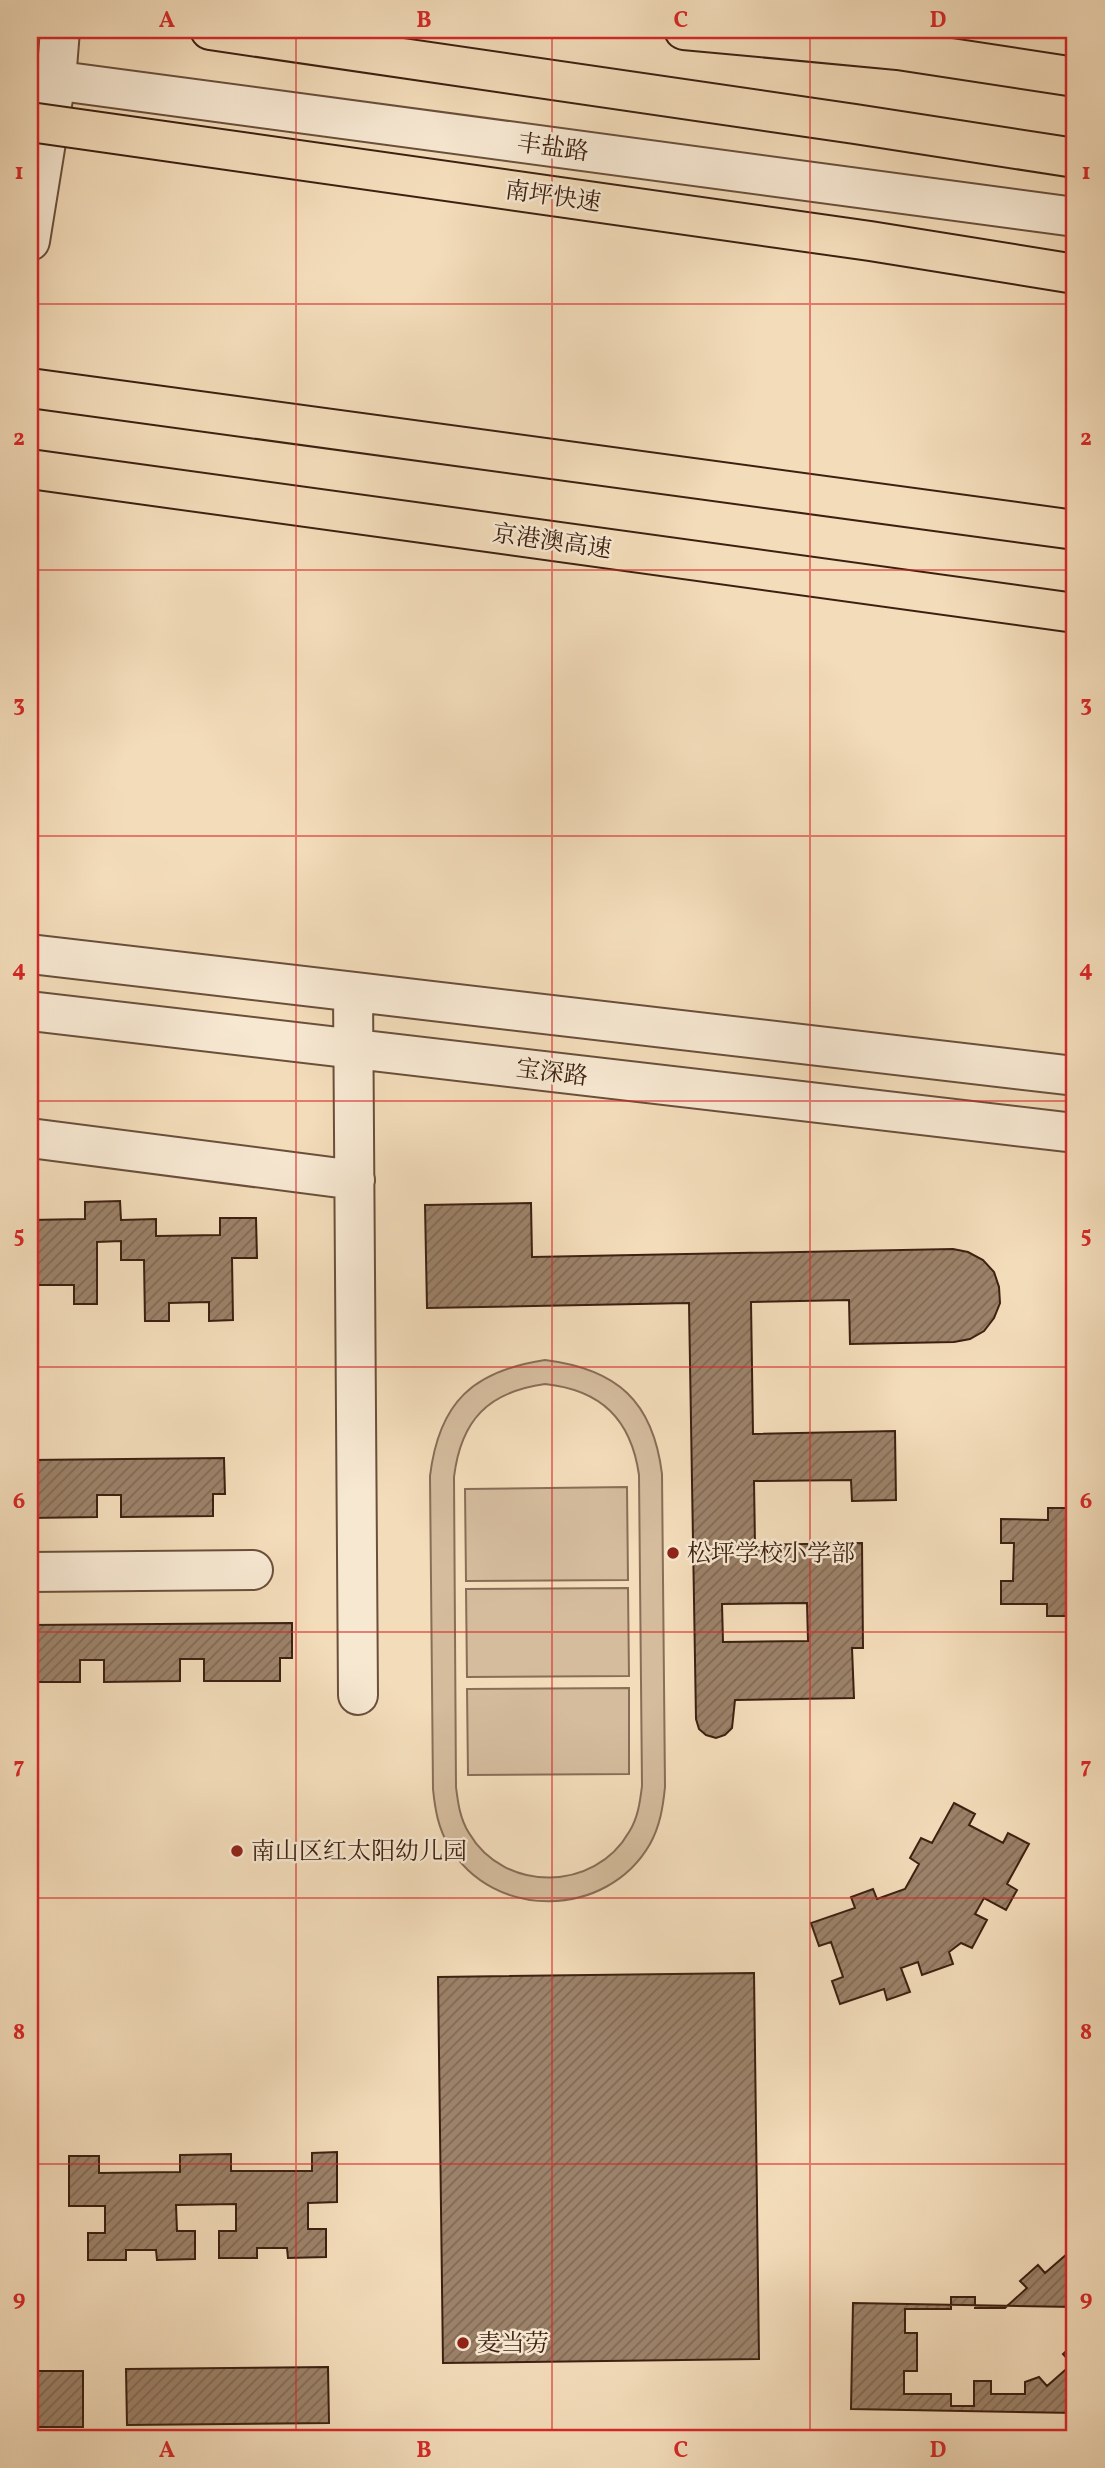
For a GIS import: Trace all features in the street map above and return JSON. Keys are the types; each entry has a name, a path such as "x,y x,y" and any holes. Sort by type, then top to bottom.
{"highway":[{"path":"210,30 842,122 1075,159"},
{"path":"684,30 898,50 1075,77"},
{"name":"南坪快速","path":"30,122 870,241 1075,274"},
{"path":"30,388 1075,530"},
{"name":"京港澳高速","path":"30,469 1075,613"}],"street":[{"path":"30,241 43,78 60,30"},
{"name":"丰盐路","path":"43,78 1075,217"},
{"path":"30,954 1075,1076"},
{"path":"353,992 358,1695"},
{"name":"宝深路","path":"30,1010 1075,1133"},
{"path":"30,1138 355,1180"},
{"path":"30,1572 253,1570"}],"shaded area":[{"path":"545,1360 570,1364 592,1371 627,1393 640,1408 650,1427 662,1474 665,1787 660,1816 650,1844 631,1869 607,1887 579,1897 550,1901 521,1898 493,1888 469,1871 449,1846 442,1832 433,1789 430,1476 435,1450 451,1410 464,1394 498,1372","holes":["545,1384 565,1387 597,1401 621,1423 635,1455 639,1475 642,1786 635,1821 614,1852 595,1866 573,1875 549,1878 526,1875 504,1867 485,1853 469,1833 460,1811 456,1787 454,1477 463,1440 481,1412 493,1402 525,1388"]},
{"path":"627,1487 628,1580 466,1581 465,1489"},
{"path":"628,1588 629,1676 467,1677 466,1589"},
{"path":"629,1688 629,1774 468,1775 467,1689"}],"building":[{"path":"120,1201 121,1220 156,1219 156,1236 220,1235 220,1218 256,1218 257,1258 232,1258 233,1320 209,1321 209,1302 169,1303 169,1321 145,1321 144,1260 121,1260 121,1241 97,1242 97,1304 74,1304 74,1285 33,1285 33,1305 30,1305 30,1220 85,1219 85,1202"},
{"path":"531,1203 532,1257 953,1249 968,1252 983,1260 994,1272 1000,1303 994,1318 984,1331 970,1339 954,1342 850,1344 849,1300 751,1302 753,1434 895,1431 896,1500 852,1501 851,1480 754,1481 755,1545 862,1543 863,1648 852,1648 854,1698 735,1700 732,1728 725,1735 716,1738 699,1729 696,1719 689,1303 427,1308 425,1205","holes":["807,1603 808,1641 723,1642 722,1604"]},
{"path":"224,1458 225,1494 213,1494 213,1516 121,1517 121,1495 97,1495 97,1517 30,1518 30,1460"},
{"path":"1048,1508 1072,1508 1071,1518 1075,1518 1075,1591 1071,1591 1071,1616 1047,1616 1047,1604 1001,1604 1001,1581 1013,1581 1014,1543 1001,1543 1001,1519 1048,1520"},
{"path":"292,1623 292,1658 280,1658 280,1681 204,1681 204,1659 180,1659 180,1681 104,1682 104,1660 80,1660 80,1682 30,1682 30,1625"},
{"path":"954,1803 975,1814 969,1825 1003,1843 1008,1833 1029,1844 1007,1884 1017,1890 1006,1910 984,1898 975,1914 987,1920 972,1948 961,1943 949,1952 953,1964 922,1975 918,1962 901,1968 910,1992 887,2000 884,1989 840,2004 832,1981 843,1977 831,1942 819,1946 811,1923 855,1908 851,1897 873,1889 877,1899 905,1889 919,1864 910,1858 921,1838 932,1843"},
{"path":"754,1973 759,2359 443,2363 438,1977"},
{"path":"337,2152 337,2202 308,2203 308,2229 326,2229 326,2257 288,2258 287,2248 257,2248 257,2258 219,2258 219,2231 236,2231 236,2204 176,2205 177,2231 195,2231 195,2259 157,2260 156,2250 126,2250 126,2260 88,2260 88,2233 105,2233 105,2206 69,2206 69,2156 99,2156 99,2173 180,2172 180,2155 231,2154 231,2171 312,2171 312,2153"},
{"path":"1075,2247 1075,2343 1063,2354 1072,2364 1047,2386 1039,2377 1025,2382 1025,2394 991,2394 991,2381 974,2381 974,2406 951,2406 951,2394 904,2394 904,2371 917,2371 917,2333 905,2333 905,2309 951,2309 951,2297 975,2297 975,2308 1005,2308 1027,2288 1020,2281 1038,2265 1045,2273"},
{"path":"853,2303 1075,2307 1075,2413 851,2409"},
{"path":"328,2367 329,2423 127,2425 126,2369"},
{"path":"30,2371 83,2371 83,2427 30,2427"}],"place":[{"name":"松坪学校小学部","path":"673,1553"},
{"name":"南山区红太阳幼儿园","path":"237,1851"},
{"name":"麦当劳","path":"463,2343"}]}
